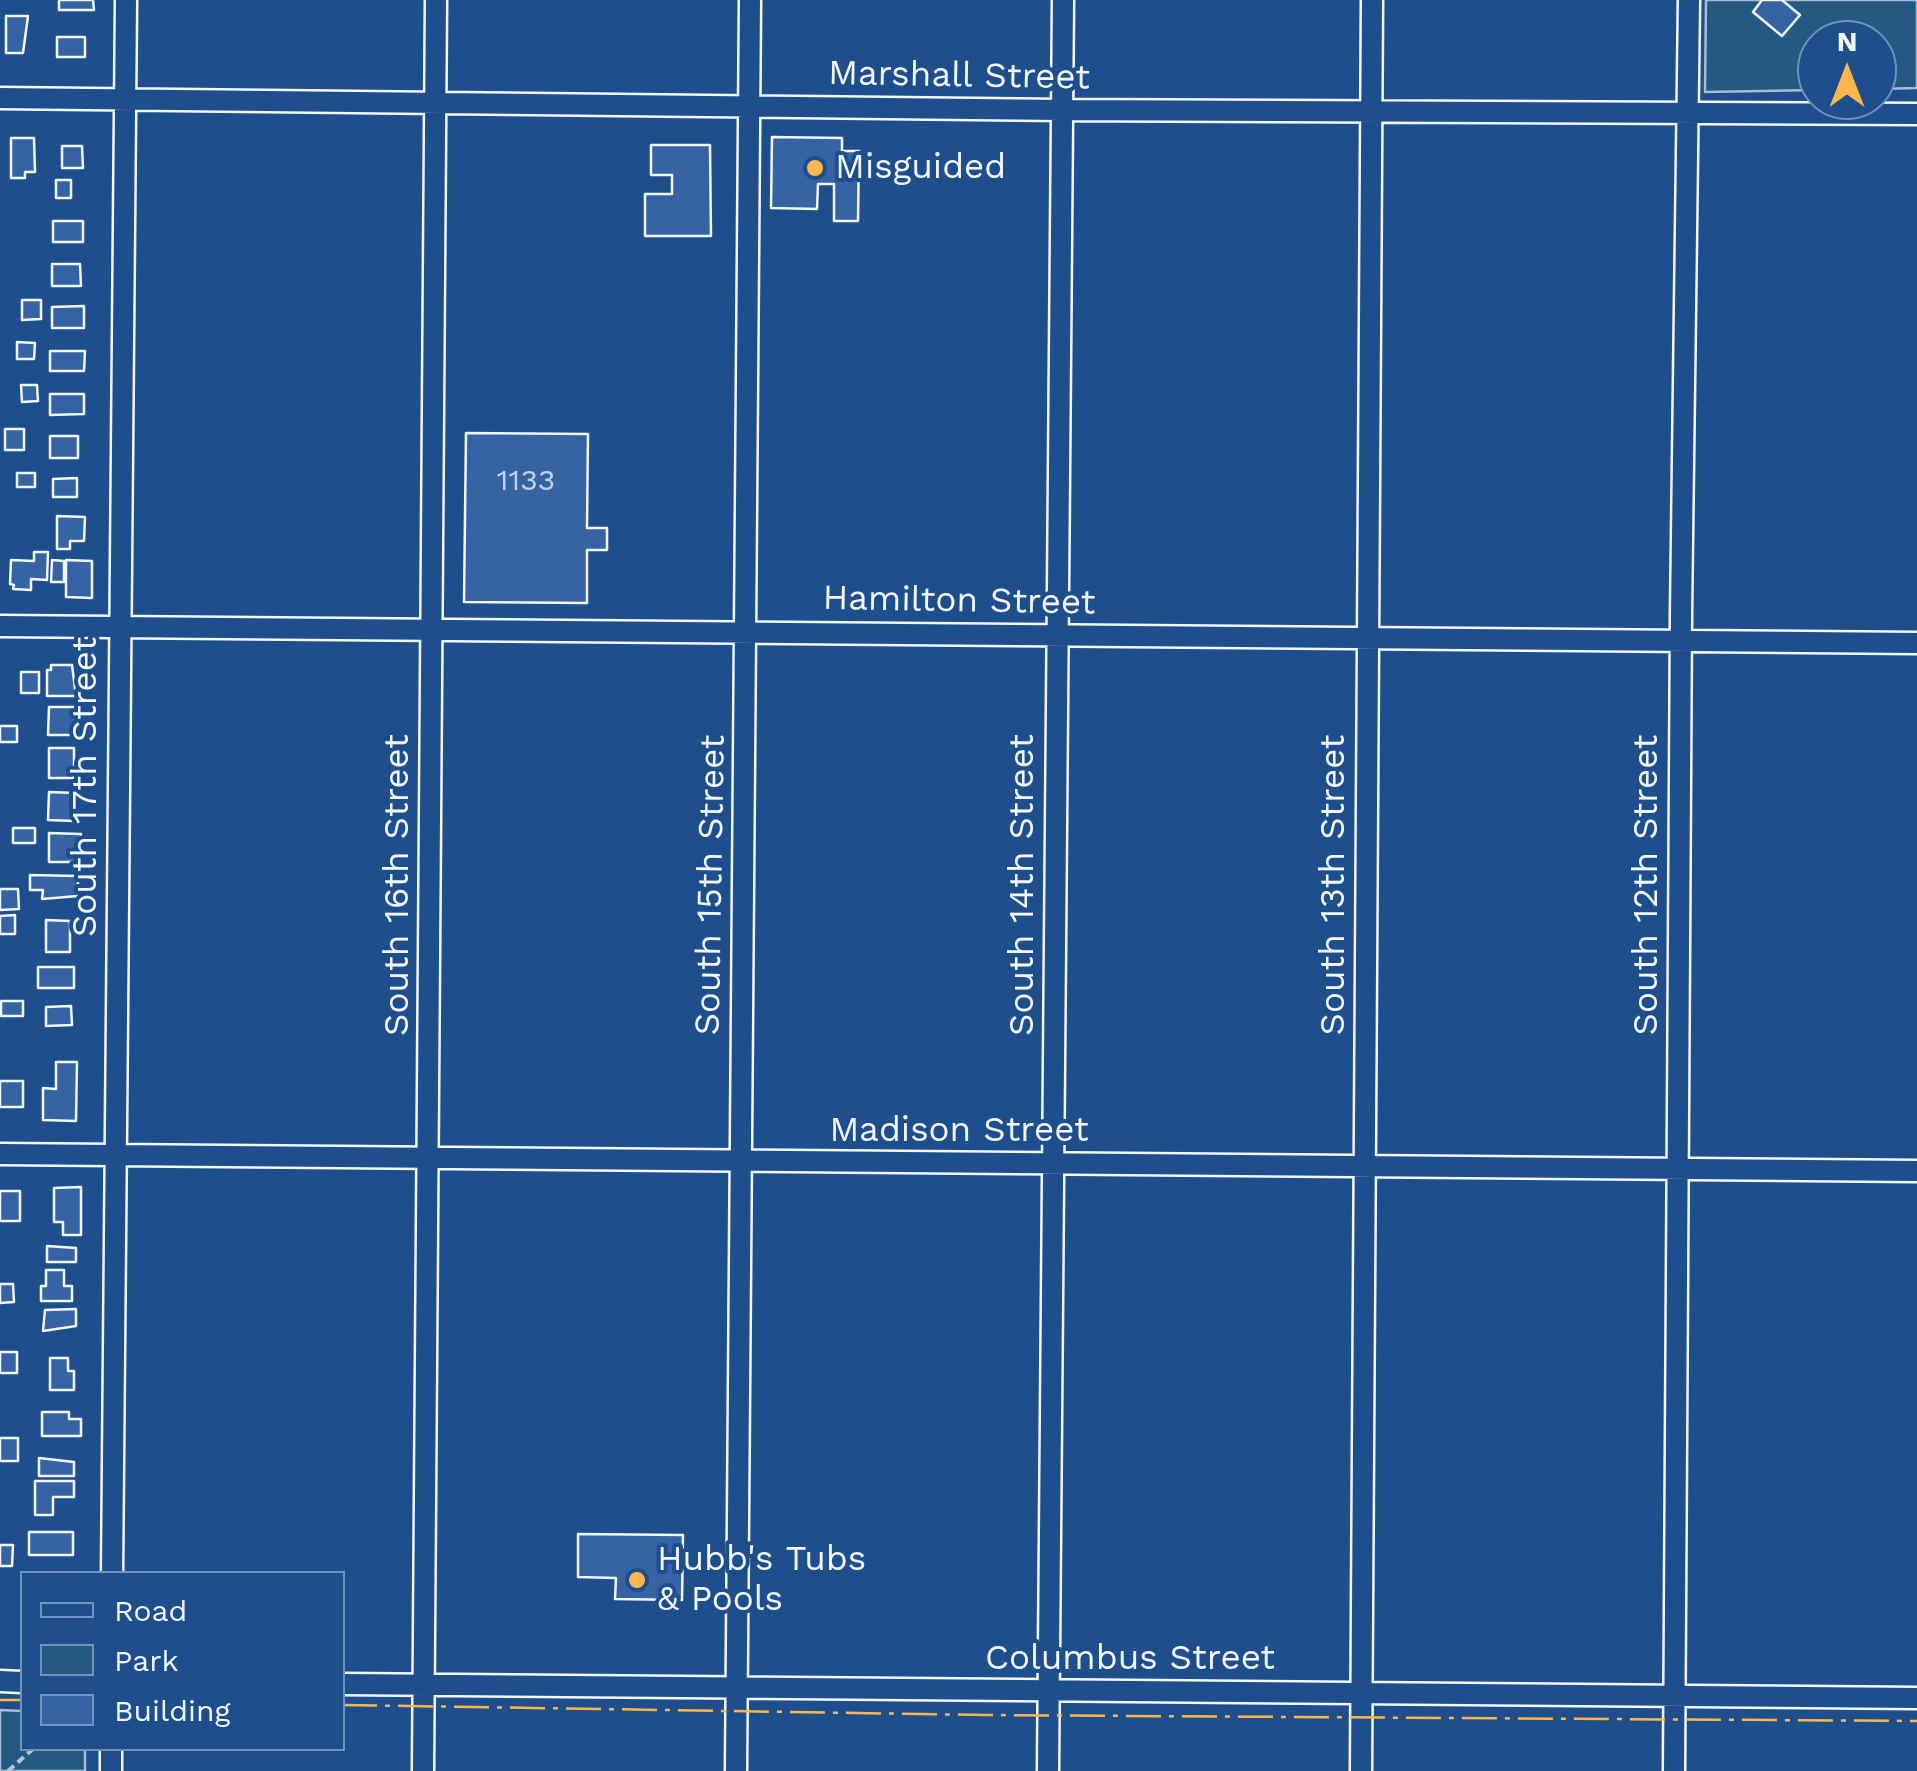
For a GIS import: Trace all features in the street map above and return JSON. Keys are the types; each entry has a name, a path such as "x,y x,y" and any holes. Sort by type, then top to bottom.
{"street":[{"name":"South 17th Street","path":"112,1571 126,0"},
{"name":"South 16th Street","path":"423,1771 436,0"},
{"name":"South 15th Street","path":"736,1771 750,0"},
{"name":"South 14th Street","path":"1048,1771 1063,0"},
{"name":"South 13th Street","path":"1361,1771 1372,0"},
{"name":"South 12th Street","path":"1674,1771 1680,640 1689,0"},
{"name":"Marshall Street","path":"0,98 1062,110 1917,114"},
{"name":"Hamilton Street","path":"0,626 1917,644"},
{"name":"Madison Street","path":"0,1154 1917,1171"},
{"name":"Columbus Street","path":"345,1684 1917,1698"}],"path":[{"path":"8,1771 31,1751"}],"green space":[{"path":"1706,0 1917,0 1917,88 1897,88 1897,20 1797,20 1797,90 1705,92"},
{"path":"0,1710 20,1711 20,1751 85,1751 85,1771 0,1771"}],"building":[{"path":"59,0 93,0 94,10 59,10"},
{"path":"1762,0 1782,0 1800,15 1782,36 1753,12"},
{"path":"6,16 28,16 23,53 6,53"},
{"path":"57,37 85,37 85,57 57,57"},
{"name":"Misguided","path":"772,137 842,138 842,151 859,151 858,221 834,221 834,184 818,184 817,209 771,208"},
{"path":"11,138 34,138 35,172 25,172 25,178 11,178"},
{"path":"651,145 710,145 711,236 645,236 645,194 672,194 672,175 651,175"},
{"path":"62,146 82,146 83,168 62,168"},
{"path":"56,180 71,180 71,198 56,198"},
{"path":"53,221 83,221 83,242 53,242"},
{"path":"52,264 80,264 81,286 52,286"},
{"path":"22,300 41,300 41,319 22,320"},
{"path":"84,306 84,328 52,328 52,307"},
{"path":"17,342 35,343 34,359 17,359"},
{"path":"50,351 85,351 84,371 50,371"},
{"path":"21,385 37,385 38,401 22,402"},
{"path":"50,394 84,394 84,414 50,415"},
{"path":"5,429 24,429 24,450 5,450"},
{"path":"466,433 588,434 587,528 607,528 607,550 587,550 587,603 464,602"},
{"path":"50,436 78,436 78,458 50,458"},
{"path":"17,473 35,473 35,487 17,487"},
{"path":"77,478 77,497 53,497 53,479"},
{"path":"57,516 85,517 84,541 70,541 70,549 57,549"},
{"path":"34,552 48,552 47,580 31,579 31,590 13,589 11,560 34,561"},
{"path":"52,560 64,561 64,582 51,582"},
{"path":"66,560 92,561 92,598 66,597"},
{"path":"51,665 72,665 76,696 47,696 47,670 51,670"},
{"path":"21,672 39,672 39,693 21,693"},
{"path":"49,707 75,707 75,735 48,735"},
{"path":"0,726 17,726 17,742 0,742"},
{"path":"49,748 74,748 74,778 49,778"},
{"path":"49,792 76,793 75,821 48,820"},
{"path":"13,828 35,828 35,843 13,843"},
{"path":"49,833 81,834 80,862 49,862"},
{"path":"30,875 78,876 78,896 42,899 43,890 30,890"},
{"path":"0,889 18,889 19,909 0,910"},
{"path":"15,915 15,934 0,934 0,916"},
{"path":"46,920 70,921 70,952 46,952"},
{"path":"38,967 74,967 74,988 38,988"},
{"path":"1,1001 23,1001 23,1016 1,1016"},
{"path":"71,1006 72,1025 46,1026 46,1007"},
{"path":"56,1062 77,1062 76,1121 43,1120 43,1088 56,1089"},
{"path":"0,1081 23,1081 23,1107 0,1107"},
{"path":"81,1187 81,1235 63,1235 63,1222 54,1222 54,1188"},
{"path":"0,1191 20,1191 20,1221 0,1221"},
{"path":"47,1246 76,1248 76,1262 47,1262"},
{"path":"46,1270 64,1270 64,1286 72,1286 72,1301 41,1301"},
{"path":"0,1284 13,1284 14,1302 0,1303"},
{"path":"76,1309 76,1326 43,1331 45,1310"},
{"path":"0,1352 17,1352 17,1373 0,1373"},
{"path":"50,1358 68,1358 68,1371 74,1371 74,1390 50,1390"},
{"path":"42,1412 69,1412 69,1419 81,1419 81,1436 42,1436"},
{"path":"0,1438 18,1438 18,1461 0,1461"},
{"path":"39,1458 74,1462 74,1476 39,1476"},
{"path":"35,1481 74,1481 74,1497 53,1497 53,1515 35,1515"},
{"path":"29,1532 73,1532 73,1555 29,1555"},
{"path":"578,1534 683,1535 682,1600 615,1599 616,1578 578,1577"},
{"path":"0,1545 13,1545 12,1566 0,1566"}],"power":[{"path":"0,1700 20,1700"},
{"path":"345,1705 985,1715 1917,1721"}],"place":[{"name":"Misguided","path":"815,168"},
{"name":"Hubb's Tubs & Pools","path":"637,1580"}]}
